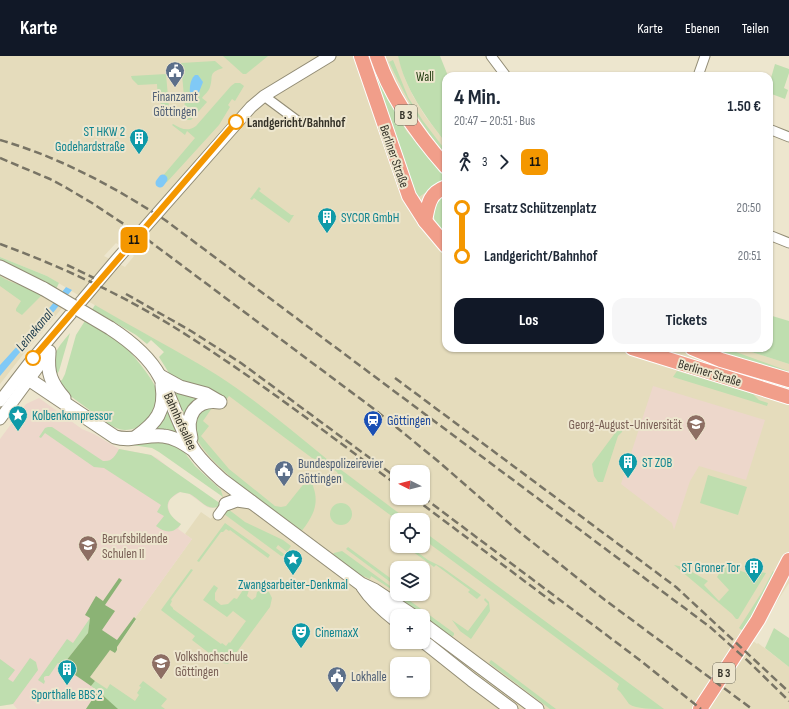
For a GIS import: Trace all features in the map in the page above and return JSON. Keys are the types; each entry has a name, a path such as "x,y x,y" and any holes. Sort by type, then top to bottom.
{"main road":[{"name":"Berliner Straße","path":"361,56 409,196 425,221 442,241"},
{"name":"Berliner Straße","path":"377,56 396,98 425,142 442,162"},
{"path":"425,221 434,193 442,189"},
{"name":"Bahnhofsallee","path":"0,267 44,289 110,328 137,348 160,376 184,432 195,452 207,467 222,480 361,584 374,590 402,609"},
{"name":"Berliner Straße","path":"645,352 789,397"},
{"name":"Berliner Straße","path":"702,352 721,360 789,380"},
{"path":"49,353 48,363 50,376 58,391 72,408"},
{"path":"134,438 152,425 160,413 163,394 160,376"},
{"path":"160,376 180,387 209,396 220,402 213,401 204,403 196,408 191,414 189,428 195,452"},
{"path":"25,377 110,435 123,439 166,436 176,440 195,452"},
{"path":"222,480 228,494 226,504 238,500 252,502"},
{"name":"B 3","path":"700,709 758,620 789,560"},
{"name":"Bahnhofsallee","path":"361,584 373,600 390,616"},
{"path":"430,629 537,709"},
{"path":"430,647 511,709"},
{"path":"456,667 466,656"}],"street":[{"path":"234,125 252,100 260,93 322,56"},
{"path":"0,419 25,377 83,300 234,125 255,102 330,56"},
{"path":"491,56 503,72"},
{"path":"699,72 704,56"},
{"path":"264,96 299,122"},
{"path":"773,131 789,137"},
{"path":"773,236 789,243"},
{"path":"0,401 49,353 83,300"},
{"path":"218,515 226,504"}],"shaded area":[{"path":"0,56 398,56 405,79 413,96 425,116 442,138 442,352 752,352 789,364 789,583 759,629 740,631 789,667 789,709 86,709 98,691 91,686 95,681 90,677 110,649 115,653 117,647 136,620 135,618 192,539 185,534 201,512 211,519 221,504 222,493 195,435 197,412 160,345 47,276 0,257","holes":["116,243 134,256 125,267 104,256"]},
{"path":"0,272 12,277 63,307 0,384"},
{"name":"Georg-August-Universität","path":"653,386 765,420 746,480 699,466 690,481 674,530 672,523 621,484"},
{"name":"Berufsbildende Schulen II","path":"39,398 82,429 94,434 119,449 151,455 157,458 217,507 207,507 188,493 180,492 170,499 168,506 171,517 181,524 178,529 192,539 135,618 136,619 117,647 115,653 110,650 90,677 95,681 91,686 98,691 86,709 17,709 13,704 0,706 0,439 26,404"}],"green space":[{"path":"223,56 268,56 246,74 243,74"},
{"name":"Wall","path":"398,56 440,56 446,72 442,72 442,138 417,102 401,68"},
{"path":"393,60 408,97 423,121 442,146 442,150 421,122 389,62"},
{"path":"215,61 223,68 213,73 208,91 202,98 207,102 191,120 177,117 158,101 157,84 138,85 131,76 166,74 169,108 177,114 185,114 187,111 185,108 181,63"},
{"path":"775,64 789,69 784,88 788,90 785,99 773,94 773,72"},
{"path":"373,69 385,94 407,132 442,172 442,182 416,199 371,70"},
{"path":"235,83 240,83 244,86 235,101 232,99 228,105 230,107 219,125 167,182 161,178 195,138 187,131 185,135 172,125 173,124 187,129 196,126"},
{"path":"259,187 261,189 259,191 291,215 294,215 289,223 254,198 252,200 250,199"},
{"path":"442,196 442,232 434,218 435,202"},
{"path":"0,257 47,276 59,283 56,289 0,262"},
{"path":"0,276 10,282 42,295 22,315 16,311 21,301 0,286"},
{"path":"95,305 217,375 274,416 328,460 326,463 312,458 229,396 226,400 177,379 169,373 159,357 164,352 151,340 147,344 136,335 104,316 96,326 119,341 128,350 151,379 157,392 157,400 152,415 140,426 125,430 110,425 69,395 58,382 62,380 65,374 76,335"},
{"path":"773,316 789,321 789,364 752,352 773,352"},
{"path":"70,333 57,374 53,363 54,357 59,347"},
{"path":"716,352 736,352 788,371 788,373"},
{"path":"677,371 753,394 759,400 768,403 767,406 673,377"},
{"path":"169,383 206,396 187,423"},
{"path":"167,401 180,434 148,430"},
{"path":"214,405 203,421 209,426 201,436 229,469 275,506 286,506 310,476 312,477 316,499 314,509 310,519 301,532 237,483 205,451 196,437 193,424 197,412"},
{"path":"621,425 623,427 622,432 618,436 603,482 598,482 594,476 592,464"},
{"path":"52,427 103,461 109,461 115,456 119,449 151,455 221,504 213,508 209,507 194,496 180,492 170,499 168,508 172,516 181,524 172,531 163,530 156,526 164,516 157,512 161,505 104,468 94,467 45,433 41,438 39,437 45,428"},
{"path":"161,440 181,448 195,466 221,490 223,497 152,448 132,445"},
{"path":"336,466 399,513 390,513 390,515 340,478 337,472 333,469"},
{"path":"708,475 747,487 738,515 700,503"},
{"path":"341,503 349,506 352,514 349,522 341,525 333,522 330,514 333,506"},
{"path":"228,509 245,522 283,540 291,546 287,552 278,545 276,548 284,554 281,556 224,514"},
{"path":"225,523 270,555 268,558 230,530 229,531 226,529 221,532 199,562 197,561"},
{"path":"430,536 664,709 650,709 632,706 617,689 619,684 430,544"},
{"path":"348,547 390,578 390,582 346,549"},
{"path":"342,551 390,586 390,588 371,576 370,579 354,572 332,555"},
{"path":"415,553 418,553 430,561 426,561"},
{"path":"430,561 442,567 481,595 477,599 468,592 470,590 436,565 434,567 430,564"},
{"path":"727,561 736,564 735,569 759,577 761,572 766,573 738,619 736,619 674,565 683,567 708,581 704,585 719,601 729,590 717,577"},
{"path":"191,569 193,570 171,600 170,605 173,609 221,644 222,643 226,646 229,642 230,643 246,621 233,611 227,617 203,600 214,585 218,588 215,593 215,600 221,605 228,604 234,598 237,599 243,590 249,590 247,596 252,600 256,597 257,592 263,589 269,592 272,598 270,607 228,664 222,663 192,640 195,636 161,610"},
{"path":"773,571 775,574 760,603 742,630 739,628 762,592"},
{"path":"119,578 122,580 105,605 115,611 102,630 117,640 134,617 136,619 117,647 115,653 110,650 90,677 95,681 91,686 62,666 88,633 90,618 85,615 96,596 103,601"},
{"path":"485,598 489,602 490,611 471,639 460,631 452,620 468,631 488,604 484,600"},
{"path":"401,601 410,601 421,609 410,609"},
{"path":"430,616 454,633 450,639 430,624"},
{"path":"90,618 88,633 62,666 58,663 49,676 44,677 44,684 38,680 67,639 73,643"},
{"path":"774,628 789,638 789,667 765,648"},
{"path":"30,658 36,662 38,670 13,704 0,706 0,659 15,670 8,679 13,682"},
{"path":"491,660 556,709 550,709 489,663"},
{"path":"95,681 107,689 110,684 135,701 139,695 137,693 141,687 139,686 143,681 167,699 161,706 165,709 86,709 98,691 91,686"},
{"path":"98,691 118,709 86,709"}],"water":[{"path":"195,75 198,75 203,82 196,100 191,99 190,93 190,86"},
{"path":"66,287 72,290 0,376 0,365 31,331"}],"waterway":[{"name":"Leinekanal","path":"160,183 163,179"}],"railway":[{"path":"0,140 43,155 85,174 126,196 165,220 710,627 789,701"},
{"path":"0,158 65,187 148,240 374,409 439,462 517,530 605,600 752,709"},
{"path":"0,244 91,282 156,316 206,347 261,385 390,480"},
{"path":"67,265 94,278"},
{"path":"126,294 191,331 241,363 390,473"},
{"path":"395,378 676,587 789,692"},
{"path":"430,502 641,661 701,709"},
{"path":"423,505 555,604"}],"bus line":[{"name":"11","path":"33,358 236,122"}],"place":[{"name":"Finanzamt Göttingen","path":"175,88"},
{"name":"Landgericht/Bahnhof","path":"236,122"},
{"name":"ST HKW 2 Godehardstraße","path":"139,155"},
{"name":"SYCOR GmbH","path":"327,234"},
{"name":"Kolbenkompressor","path":"18,432"},
{"name":"Göttingen","path":"373,437"},
{"name":"Georg-August-Universität","path":"696,441"},
{"name":"ST ZOB","path":"628,479"},
{"name":"Bundespolizeirevier Göttingen","path":"284,487"},
{"name":"Berufsbildende Schulen II","path":"88,562"},
{"name":"Zwangsarbeiter-Denkmal","path":"293,576"},
{"name":"ST Groner Tor","path":"754,584"},
{"name":"CinemaxX","path":"301,649"},
{"name":"Volkshochschule Göttingen","path":"161,680"},
{"name":"Sporthalle BBS 2","path":"67,686"},
{"name":"Lokhalle","path":"337,693"}]}
